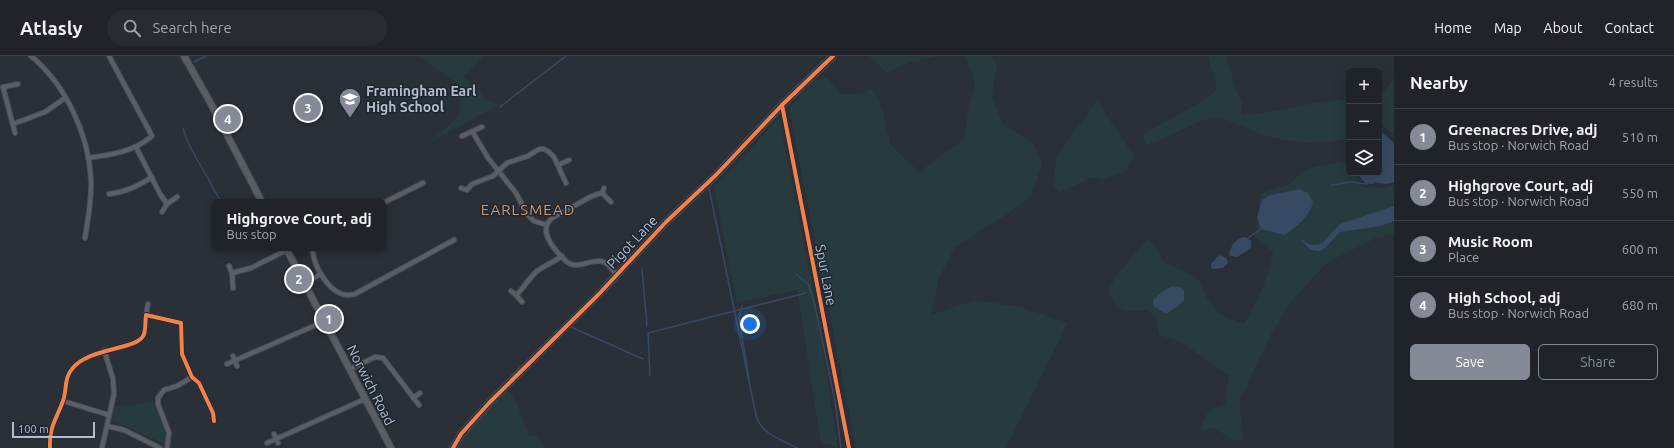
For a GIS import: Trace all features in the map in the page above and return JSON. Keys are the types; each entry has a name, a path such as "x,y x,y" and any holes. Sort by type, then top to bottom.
{"main road":[{"path":"184,56 210,102 260,199"},
{"name":"Norwich Road","path":"287,251 391,448"}],"street":[{"path":"88,158 112,154 136,147 152,136 109,56"},
{"name":"Pigot Lane","path":"453,448 461,434 489,403 616,275 666,222 741,150 782,106 833,56"},
{"path":"35,57 54,80 65,98 77,121 88,158 91,179 85,238"},
{"path":"15,133 3,87 18,84"},
{"path":"13,124 45,112 65,98"},
{"name":"Spur Lane","path":"782,106 849,448"},
{"path":"462,136 482,127"},
{"path":"472,131 498,171 516,193 527,214 534,221 547,225"},
{"path":"136,147 160,194 167,204"},
{"path":"461,188 468,192 472,184 493,176 507,163 528,156 539,149 544,149 549,152 558,165 566,183"},
{"path":"558,165 569,160"},
{"path":"109,194 124,192 137,187 152,177"},
{"path":"386,202 423,183"},
{"path":"602,193 604,188"},
{"path":"602,193 596,194 553,217 547,225 548,237 551,244 572,264 601,261 609,266 616,275"},
{"path":"602,193 611,202"},
{"path":"162,212 167,204 177,197"},
{"path":"313,251 314,260 321,274 334,290 348,295 355,294 454,240"},
{"path":"232,273 251,268 282,251"},
{"path":"516,295 538,270 551,265 562,256"},
{"path":"229,266 232,273 234,288"},
{"path":"305,283 321,274"},
{"path":"511,291 522,302"},
{"path":"50,448 52,425 63,401 68,375 72,368 85,358 104,350 131,345 142,338 144,334 148,304"},
{"path":"146,315 182,323 182,354 192,376 199,383 213,413 214,421"},
{"path":"227,364 325,321"},
{"path":"102,448 114,387 104,350"},
{"path":"233,356 237,366"},
{"path":"350,369 375,357 383,358 419,405"},
{"path":"167,448 169,433 158,404 158,398 164,390 177,386 192,376"},
{"path":"413,398 420,393"},
{"path":"266,443 275,436 365,399"},
{"path":"63,401 109,415"},
{"path":"107,426 124,430 152,446 160,448"},
{"path":"275,436 278,443"}],"green space":[{"path":"419,56 484,56 464,77 486,98 499,105 430,142 456,119 461,107 456,83"},
{"path":"869,56 937,56 908,63 887,73"},
{"path":"963,56 993,56 997,66 992,96 1003,125 1033,143 1042,164 1032,195 1009,213 955,247 939,278 931,315 975,300 1020,307 1068,323 1006,448 856,448 789,108 813,81 827,77 841,94 859,94 874,89 883,112 890,144 919,172 964,139 969,105 975,87 972,70"},
{"path":"1208,56 1226,56 1237,93 1242,103 1241,115 1346,99 1346,139 1299,142 1279,139 1262,134 1225,119 1213,117 1146,145 1142,135 1209,97 1217,88"},
{"path":"1394,78 1394,135 1382,124 1383,93"},
{"path":"1097,101 1134,156 1127,171 1103,180 1093,177 1059,193 1053,184 1057,155"},
{"path":"779,118 813,287 838,447 821,443 797,290 737,303 714,187"},
{"path":"1344,162 1346,164 1346,176 1356,176 1362,186 1385,188 1394,185 1394,234 1376,238 1328,262 1294,298 1271,334 1240,400 1240,413 1244,441 1234,440 1213,428 1201,431 1208,413 1211,410 1225,404 1229,376 1181,342 1159,335 1156,318 1148,310 1133,311 1119,307 1111,298 1108,290 1117,275 1148,238 1165,263 1189,273 1200,281 1206,297 1219,314 1244,324 1258,298 1269,271 1273,252 1255,237 1261,193 1288,185 1304,171 1317,166"},
{"path":"508,390 517,404 529,436 538,436 544,448 456,448 459,441 471,425"},
{"path":"154,401 165,428 166,442 164,443 157,441 126,426 113,422 112,419 115,406 134,405"}],"water":[{"path":"1382,132 1394,143 1394,182 1386,184 1374,182 1373,184 1365,183 1360,176 1382,176"},
{"path":"1300,189 1308,193 1313,202 1312,207 1302,221 1285,235 1261,229 1257,217 1262,200 1270,195"},
{"path":"1394,206 1394,221 1380,226 1340,232 1325,248 1320,251 1311,250 1300,240 1311,245 1318,245 1323,242 1340,224"},
{"path":"1245,237 1251,241 1251,248 1237,257 1231,256 1229,254 1234,243"},
{"path":"1219,255 1226,258 1228,263 1223,268 1213,269 1211,264"},
{"path":"1172,286 1182,288 1184,290 1184,300 1166,314 1153,306 1153,300"}],"waterway":[{"path":"194,62 206,56"},
{"path":"500,107 566,56"},
{"path":"183,129 188,143 219,199"},
{"path":"1332,185 1349,182"},
{"path":"1350,182 1367,184"},
{"path":"709,188 756,415"},
{"path":"1248,238 1261,229"},
{"path":"642,269 647,326"},
{"path":"797,275 808,284 814,301 835,401 841,448"},
{"path":"650,376 648,333 806,293"},
{"path":"742,306 739,318 749,379"},
{"path":"571,327 643,359"},
{"path":"756,415 762,427 778,439 797,448"}],"cycle path":[{"path":"453,448 461,434 489,403 598,295 666,222 716,175 782,105 833,56"},
{"path":"782,105 849,448"},
{"path":"50,448 52,429 63,401 69,373 80,362 89,356 124,346 140,339 145,332 146,315 181,323 182,354 192,377 199,383 213,413 214,421"}],"place":[{"name":"Music Room","path":"308,108"},
{"name":"Framingham Earl High School","path":"350,118"},
{"name":"High School, adj","path":"228,119"},
{"name":"Highgrove Court, adj","path":"299,279"},
{"name":"Greenacres Drive, adj","path":"329,319"}],"district":[{"name":"EARLSMEAD","path":"528,210"}]}
